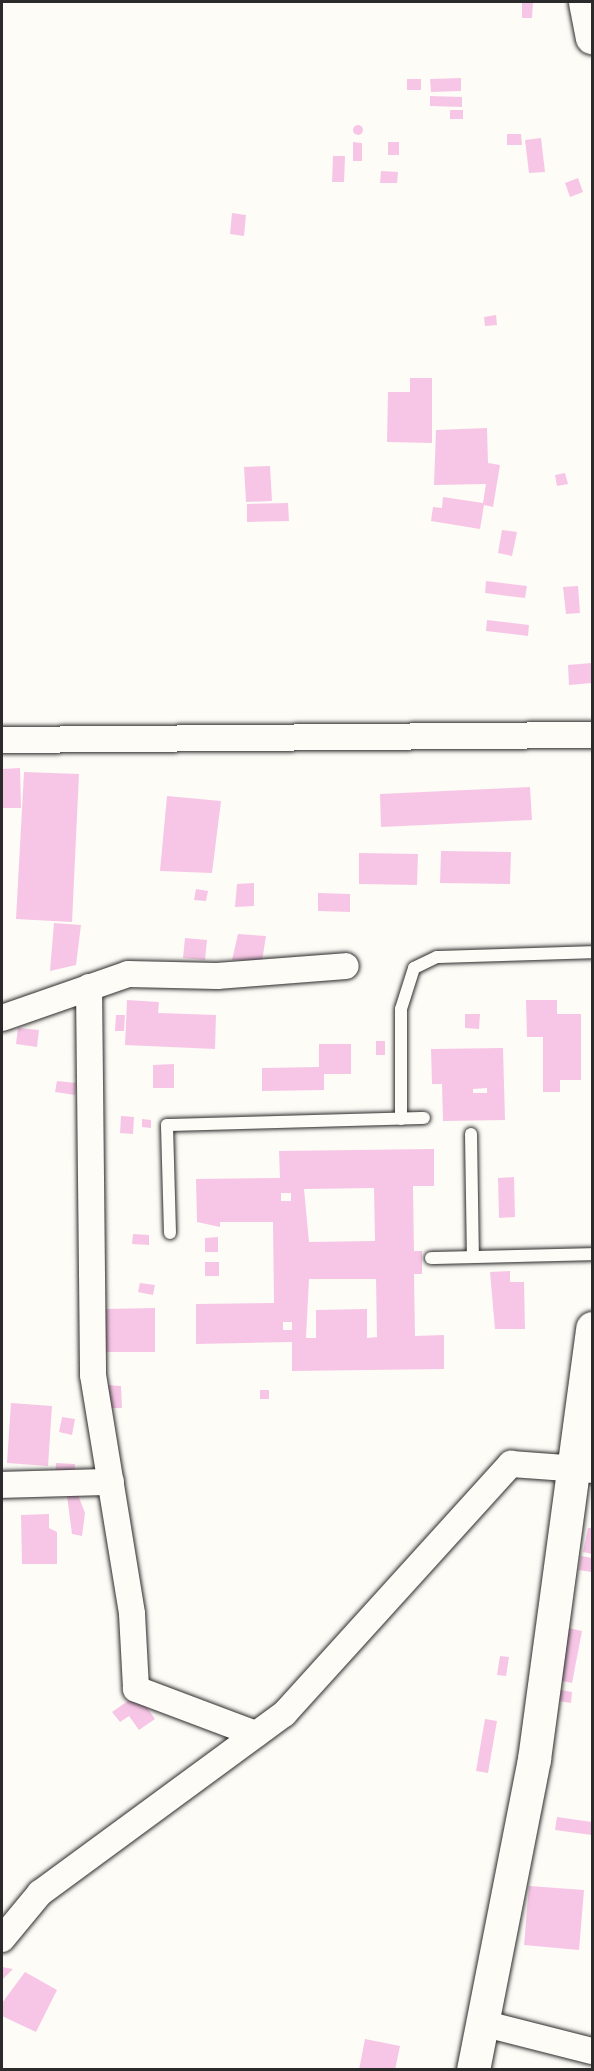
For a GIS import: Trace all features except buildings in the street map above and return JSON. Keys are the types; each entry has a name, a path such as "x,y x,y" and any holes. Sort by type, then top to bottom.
{"main road":[{"path":"585,2 592,38"},
{"path":"473,2070 534,1759 585,1469 592,1328"}],"street":[{"path":"2,740 592,735"},
{"path":"2,1018 128,974 217,976 346,966"},
{"path":"89,987 93,1375 132,1614 136,1689 256,1734"},
{"path":"2,1939 40,1893 284,1714 511,1464 585,1469"},
{"path":"2,1485 111,1482"},
{"path":"482,2022 592,2050"}],"lane":[{"path":"401,1119 401,1009 414,968 437,957 592,952"},
{"path":"170,1233 167,1125 424,1118"},
{"path":"471,1134 472,1257"},
{"path":"431,1258 592,1254"}]}
